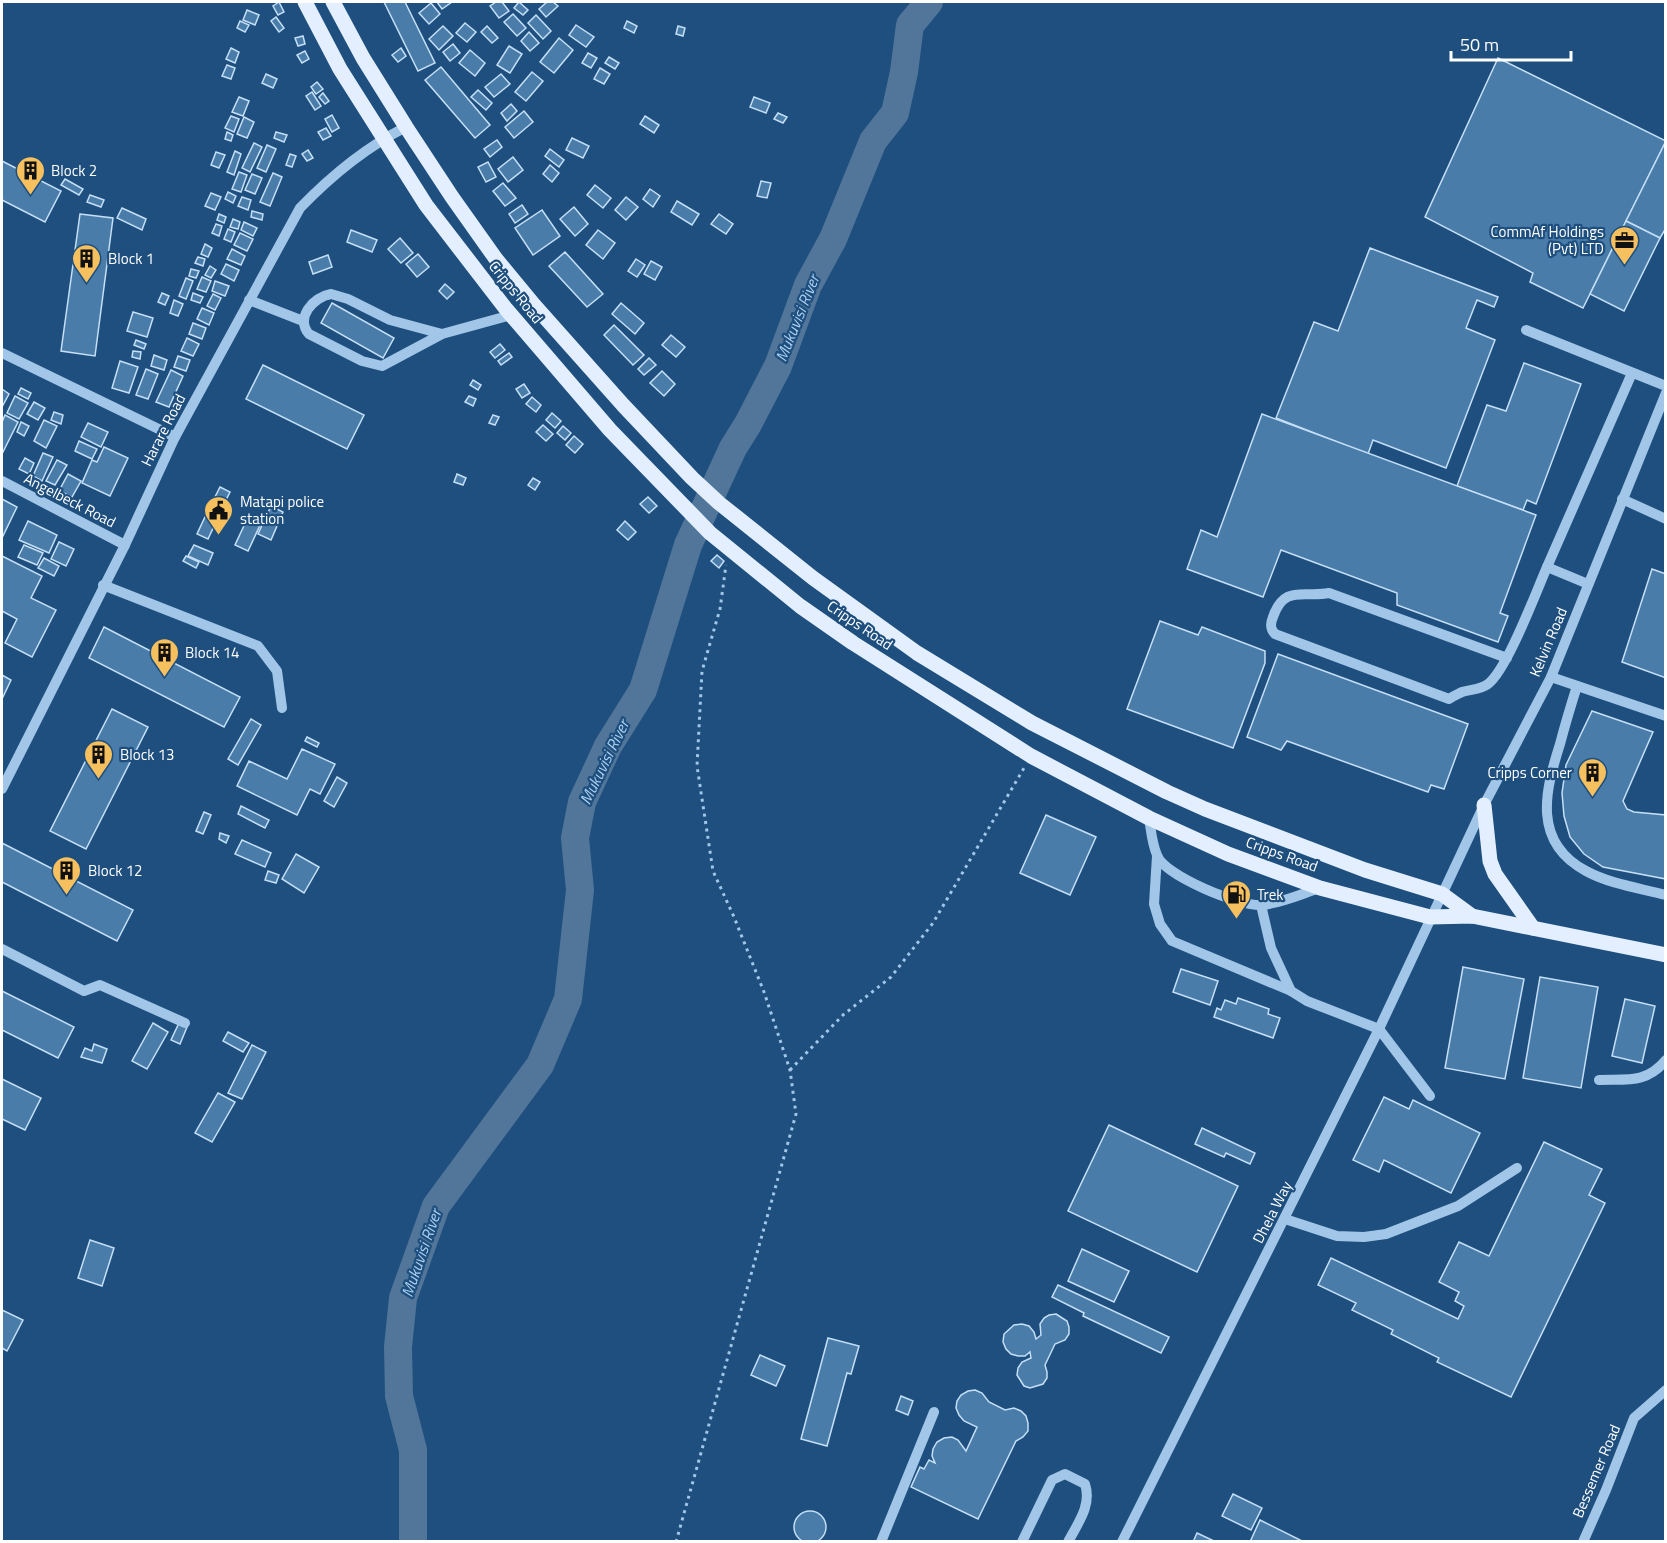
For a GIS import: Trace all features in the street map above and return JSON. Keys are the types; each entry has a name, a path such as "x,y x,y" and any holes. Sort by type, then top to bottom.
{"main road":[{"name":"Cripps Road","path":"305,2 340,69 426,205 511,315 610,430 710,532 800,606 853,643 1030,756 1149,818 1228,854 1320,888 1430,917 1472,916 1665,955"},
{"name":"Cripps Road","path":"333,2 363,58 406,127 452,198 496,259 623,405 719,503 813,578 917,653 1032,723 1205,809 1365,870 1442,894 1472,916"},
{"path":"1484,805 1490,861 1494,874 1533,928"}],"street":[{"name":"Harare Road","path":"2,789 125,545 175,437 300,208 321,186 384,138 406,127"},
{"path":"442,334 390,320 348,299 331,294 315,301 303,321 303,327 309,334 373,365 382,366 442,334 511,315"},
{"path":"249,300 303,321"},
{"path":"1526,330 1665,386"},
{"path":"2,353 175,437"},
{"path":"1507,658 1329,593 1316,595 1297,592 1285,598 1271,620 1272,631 1283,638 1449,699 1488,684 1507,658 1632,373"},
{"name":"Kelvin Road","path":"1442,894 1484,805 1551,677 1665,393"},
{"name":"Angelbeck Road","path":"2,481 125,545"},
{"path":"1622,499 1665,519"},
{"path":"1547,567 1588,584"},
{"path":"103,585 258,646 277,671 282,708"},
{"path":"1551,677 1665,716"},
{"path":"1577,686 1548,782 1546,806 1553,838 1573,863 1587,871 1608,881 1665,895"},
{"path":"1149,818 1157,856 1154,903 1160,924 1172,941 1291,991 1306,1001 1380,1029 1430,1096"},
{"path":"1157,856 1179,877 1243,904 1276,903 1320,888"},
{"name":"Dhela Way","path":"1122,1542 1380,1029 1442,894"},
{"path":"1261,905 1271,948 1291,991"},
{"path":"2,949 84,991 100,985 185,1023"},
{"path":"1599,1080 1644,1078 1658,1070 1665,1060"},
{"path":"1285,1219 1337,1236 1364,1237 1386,1234 1458,1206 1517,1168"},
{"name":"Bessemer Road","path":"1583,1542 1634,1418 1665,1390"},
{"path":"881,1542 934,1412"},
{"path":"1022,1542 1052,1480 1065,1474 1085,1484 1088,1492 1087,1505 1068,1542"}],"path":[{"path":"676,1542 795,1114 790,1070 764,992 734,916 713,871 697,766 702,671 720,609 728,548"},
{"path":"790,1070 843,1015 891,978 933,922 1030,756"}],"building":[{"path":"279,2 284,12 278,15 273,6"},
{"path":"384,2 405,2 435,63 418,71"},
{"path":"437,2 452,2 442,9"},
{"path":"496,2 502,2 509,11 499,18 490,6"},
{"path":"519,2 528,10 523,15 514,8"},
{"path":"547,2 553,2 558,6 546,17 539,9"},
{"path":"431,3 440,14 429,24 419,13"},
{"path":"247,10 259,15 255,25 243,20"},
{"path":"513,14 526,28 517,36 504,22"},
{"path":"536,15 551,31 543,39 528,23"},
{"path":"276,17 284,28 279,32 271,21"},
{"path":"240,21 249,25 245,32 237,28"},
{"path":"627,21 637,26 634,33 624,28"},
{"path":"465,23 476,32 467,42 456,33"},
{"path":"576,25 594,37 586,47 569,35"},
{"path":"443,26 453,36 439,50 429,39"},
{"path":"487,26 498,38 492,43 481,32"},
{"path":"678,26 685,28 683,36 676,34"},
{"path":"529,32 539,43 530,51 521,41"},
{"path":"303,36 305,44 298,46 295,38"},
{"path":"559,38 573,50 554,73 540,62"},
{"path":"453,44 460,53 450,61 443,52"},
{"path":"509,46 522,54 510,73 497,65"},
{"path":"231,48 239,52 235,63 226,59"},
{"path":"401,48 406,56 398,62 392,55"},
{"path":"470,50 485,63 475,76 459,63"},
{"path":"305,51 309,59 302,63 297,55"},
{"path":"588,53 597,58 591,68 582,63"},
{"path":"609,57 619,63 615,69 605,63"},
{"path":"1498,58 1666,141 1583,308 1530,282 1533,273 1425,217"},
{"path":"227,65 235,68 231,79 222,76"},
{"path":"441,67 490,125 475,138 425,80"},
{"path":"600,68 610,74 604,84 594,79"},
{"path":"532,72 543,81 526,101 515,92"},
{"path":"266,74 277,79 273,88 262,83"},
{"path":"501,74 510,84 494,97 485,87"},
{"path":"317,82 323,89 316,94 311,87"},
{"path":"478,90 492,103 486,110 471,97"},
{"path":"312,92 321,106 315,110 306,96"},
{"path":"323,93 329,101 325,104 319,97"},
{"path":"239,97 249,101 243,116 232,112"},
{"path":"754,97 770,103 766,113 750,107"},
{"path":"511,104 517,111 507,121 501,113"},
{"path":"524,111 533,122 514,138 505,127"},
{"path":"778,113 787,117 783,123 774,119"},
{"path":"332,115 339,128 332,132 325,119"},
{"path":"231,116 239,119 234,132 225,128"},
{"path":"645,116 659,125 654,133 640,124"},
{"path":"244,117 254,122 247,138 237,134"},
{"path":"326,128 331,136 323,140 318,132"},
{"path":"227,132 233,135 231,141 225,139"},
{"path":"276,132 287,135 284,142 274,138"},
{"path":"572,138 589,146 583,158 566,150"},
{"path":"497,140 502,147 490,157 484,149"},
{"path":"1666,141 1666,228 1660,238 1626,221"},
{"path":"254,143 262,147 250,172 242,168"},
{"path":"267,145 276,149 266,172 257,168"},
{"path":"550,149 564,160 559,167 545,156"},
{"path":"308,150 313,158 307,161 302,154"},
{"path":"235,151 241,154 234,175 227,172"},
{"path":"216,152 225,155 219,168 211,165"},
{"path":"290,154 296,156 292,167 286,165"},
{"path":"513,157 523,170 508,182 498,169"},
{"name":"Block 2","path":"2,161 61,191 45,222 2,200"},
{"path":"488,162 496,177 486,182 478,167"},
{"path":"550,165 559,173 552,182 543,174"},
{"path":"239,172 247,175 241,192 232,189"},
{"path":"273,173 282,177 270,206 260,202"},
{"path":"252,174 262,178 255,194 245,190"},
{"path":"65,179 83,189 79,195 61,185"},
{"path":"761,181 771,183 767,198 757,196"},
{"path":"503,183 516,198 505,206 493,191"},
{"path":"595,185 611,198 603,208 587,195"},
{"path":"650,189 660,196 653,207 643,199"},
{"path":"228,192 236,196 233,203 225,199"},
{"path":"211,193 221,197 215,210 205,206"},
{"path":"90,195 104,200 101,207 87,202"},
{"path":"242,197 251,200 248,210 238,206"},
{"path":"626,197 638,207 626,220 615,210"},
{"path":"677,201 699,214 692,225 671,212"},
{"path":"522,205 528,214 515,223 509,214"},
{"path":"574,207 588,224 575,236 560,219"},
{"path":"122,208 146,219 142,230 117,218"},
{"path":"542,210 560,236 533,255 515,228"},
{"path":"252,211 263,214 262,220 251,217"},
{"name":"Block 1","path":"80,214 113,218 95,356 61,351"},
{"path":"219,214 226,217 224,223 217,220"},
{"path":"719,214 733,224 726,234 711,224"},
{"path":"233,219 240,222 238,229 230,227"},
{"name":"CommAf Holdings (Pvt) LTD","path":"1626,221 1660,238 1624,311 1590,294"},
{"path":"244,222 257,228 253,236 241,230"},
{"path":"216,224 222,226 219,236 212,233"},
{"path":"228,229 235,232 231,242 224,239"},
{"path":"351,230 377,240 372,252 347,242"},
{"path":"598,230 615,243 603,259 586,245"},
{"path":"240,233 253,239 247,251 234,245"},
{"path":"400,238 413,253 401,263 388,249"},
{"path":"205,244 212,248 208,257 201,254"},
{"path":"1370,248 1498,297 1494,307 1477,300 1466,328 1495,340 1446,468 1373,440 1368,454 1276,418 1314,322 1338,331"},
{"path":"232,249 245,256 241,265 227,259"},
{"path":"565,252 603,294 587,307 549,266"},
{"path":"418,254 429,267 417,277 406,264"},
{"path":"328,255 332,267 313,274 309,262"},
{"path":"198,257 205,259 203,266 195,263"},
{"path":"636,259 645,265 637,277 628,271"},
{"path":"651,261 662,267 655,280 644,274"},
{"path":"226,264 239,270 234,281 221,274"},
{"path":"210,266 216,270 211,278 205,275"},
{"path":"191,269 199,271 196,278 189,276"},
{"path":"202,277 211,281 206,292 197,289"},
{"path":"186,278 193,281 186,299 179,296"},
{"path":"215,281 229,286 225,296 212,291"},
{"path":"445,284 454,292 447,299 439,291"},
{"path":"162,293 169,296 165,305 158,302"},
{"path":"193,293 203,297 200,303 191,300"},
{"path":"213,294 221,298 215,310 207,306"},
{"path":"174,300 183,304 178,316 170,313"},
{"path":"332,303 394,338 383,358 321,323"},
{"path":"621,303 644,323 635,334 612,314"},
{"path":"202,308 214,313 209,325 197,319"},
{"path":"133,312 153,318 147,337 127,331"},
{"path":"193,323 206,328 202,339 189,334"},
{"path":"614,325 644,355 633,365 604,335"},
{"path":"671,335 685,347 676,357 662,345"},
{"path":"187,338 199,344 193,356 181,351"},
{"path":"136,340 146,344 144,349 134,345"},
{"path":"500,344 505,350 495,358 490,352"},
{"path":"133,351 141,352 140,359 132,357"},
{"path":"509,353 512,357 501,365 498,361"},
{"path":"154,355 167,360 164,370 151,366"},
{"path":"178,356 190,360 186,371 174,367"},
{"path":"649,358 656,365 644,375 638,369"},
{"path":"120,361 138,367 129,393 112,388"},
{"path":"1524,363 1581,384 1536,504 1527,500 1523,510 1457,486 1487,405 1506,411"},
{"path":"263,365 364,415 347,449 246,399"},
{"path":"146,369 158,374 148,399 136,395"},
{"path":"171,370 183,376 169,407 156,402"},
{"path":"662,371 675,384 664,396 650,383"},
{"path":"473,380 481,385 478,390 470,385"},
{"path":"524,384 530,393 522,398 516,389"},
{"path":"21,388 31,393 28,399 18,394"},
{"path":"2,389 9,394 2,407"},
{"path":"15,396 28,403 19,419 7,413"},
{"path":"469,396 476,399 473,406 465,402"},
{"path":"532,397 541,405 536,412 526,404"},
{"path":"34,402 45,408 38,420 27,414"},
{"path":"54,412 63,415 61,424 51,420"},
{"path":"552,413 561,421 555,428 546,420"},
{"path":"1262,414 1536,515 1500,613 1508,616 1498,642 1397,605 1397,593 1281,550 1263,597 1187,569 1201,530 1217,537"},
{"path":"5,415 18,422 2,454 2,422"},
{"path":"493,415 499,417 495,425 489,423"},
{"path":"44,420 57,426 46,448 34,441"},
{"path":"21,422 29,426 24,436 17,432"},
{"path":"88,423 108,432 101,447 81,437"},
{"path":"543,425 553,434 546,441 536,432"},
{"path":"563,426 571,433 565,440 557,433"},
{"path":"574,436 583,444 575,453 566,445"},
{"path":"79,441 97,449 92,459 75,451"},
{"path":"104,447 128,458 110,496 82,483 92,460 97,462"},
{"path":"43,453 53,457 42,481 33,476"},
{"path":"25,458 34,463 29,474 19,469"},
{"path":"57,460 67,465 55,485 46,481"},
{"path":"68,474 81,481 72,497 59,491"},
{"path":"457,474 466,478 463,485 454,482"},
{"path":"533,478 540,482 535,490 528,485"},
{"path":"220,487 230,492 225,502 215,497"},
{"path":"648,497 657,506 649,513 640,504"},
{"path":"2,499 17,507 2,538"},
{"path":"212,502 223,507 208,539 197,534"},
{"path":"271,506 283,512 271,540 258,534"},
{"path":"249,515 262,521 248,551 235,545"},
{"path":"28,521 57,535 49,553 19,540"},
{"path":"625,521 636,532 628,540 617,530"},
{"path":"59,542 74,549 66,566 51,559"},
{"path":"24,545 43,553 37,565 18,557"},
{"path":"194,545 213,553 208,565 188,556"},
{"path":"717,555 724,561 719,568 711,561"},
{"path":"2,556 42,576 31,598 56,610 32,657 5,643 17,619 2,611"},
{"path":"186,556 199,562 196,568 183,561"},
{"path":"44,558 59,566 54,576 38,568"},
{"path":"1652,569 1666,574 1666,678 1622,662"},
{"path":"1160,621 1198,635 1202,627 1265,651 1265,663 1233,748 1127,709"},
{"name":"Block 14","path":"104,627 240,697 224,727 89,658"},
{"path":"1278,654 1468,724 1444,789 1431,785 1428,792 1287,741 1281,750 1247,737"},
{"path":"2,675 11,680 2,699"},
{"name":"Block 13","path":"112,709 148,727 86,849 50,831"},
{"name":"Cripps Corner","path":"1592,711 1653,732 1623,801 1627,809 1634,812 1666,815 1666,879 1603,867 1584,854 1570,837 1564,816 1562,793 1566,765"},
{"path":"251,719 261,725 238,765 228,759"},
{"path":"307,737 319,743 317,747 305,741"},
{"path":"302,749 335,764 320,794 310,789 297,815 237,786 249,761 287,779"},
{"path":"337,777 347,783 334,807 324,801"},
{"path":"241,806 269,820 265,828 238,814"},
{"path":"204,812 211,815 203,834 196,831"},
{"path":"1046,815 1096,837 1070,895 1020,873"},
{"path":"220,833 229,836 226,843 219,839"},
{"path":"242,840 271,853 265,867 235,854"},
{"name":"Block 12","path":"2,843 133,910 117,941 2,882"},
{"path":"296,854 319,867 304,893 282,879"},
{"path":"268,871 279,875 276,883 265,880"},
{"path":"1463,967 1524,979 1505,1079 1445,1068"},
{"path":"1181,969 1218,981 1210,1005 1173,992"},
{"path":"1540,977 1598,987 1581,1088 1523,1078"},
{"path":"2,991 74,1027 58,1058 2,1030"},
{"path":"1238,998 1269,1009 1268,1014 1280,1018 1273,1038 1214,1017 1217,1008 1221,1010 1225,1000 1236,1004"},
{"path":"1625,999 1655,1006 1642,1063 1612,1056"},
{"path":"153,1023 168,1032 147,1069 132,1061"},
{"path":"179,1023 187,1027 180,1044 171,1040"},
{"path":"228,1032 249,1043 243,1052 223,1041"},
{"path":"94,1044 107,1049 102,1063 81,1057 85,1048 92,1051"},
{"path":"252,1045 266,1052 242,1099 228,1093"},
{"path":"2,1079 41,1098 25,1130 2,1119"},
{"path":"218,1093 235,1102 212,1142 195,1133"},
{"path":"1384,1097 1409,1109 1413,1100 1480,1133 1451,1193 1384,1160 1379,1172 1353,1160"},
{"path":"1109,1125 1238,1186 1197,1272 1068,1211"},
{"path":"1202,1128 1255,1153 1250,1164 1226,1153 1224,1157 1195,1144"},
{"path":"1544,1142 1602,1169 1589,1195 1605,1203 1511,1397 1437,1362 1439,1358 1391,1334 1393,1330 1352,1310 1356,1303 1318,1285 1331,1258 1458,1319 1464,1306 1455,1301 1459,1292 1439,1282 1459,1242 1489,1256"},
{"path":"90,1240 114,1248 102,1286 78,1278"},
{"path":"1082,1249 1129,1271 1114,1302 1068,1281"},
{"path":"1058,1285 1169,1337 1161,1353 1083,1316 1084,1313 1052,1297"},
{"path":"2,1310 23,1320 7,1351 2,1348"},
{"path":"1056,1314 1067,1321 1069,1334 1065,1340 1055,1344 1045,1365 1047,1378 1043,1384 1030,1388 1024,1386 1017,1375 1018,1368 1022,1362 1031,1358 1030,1352 1025,1356 1011,1354 1003,1342 1004,1334 1014,1325 1022,1324 1029,1326 1036,1339 1041,1335 1040,1324 1044,1318"},
{"path":"828,1338 859,1346 851,1374 847,1373 827,1446 801,1439"},
{"path":"760,1355 785,1366 776,1386 751,1375"},
{"path":"975,1390 982,1393 989,1402 1005,1410 1014,1408 1021,1411 1028,1423 1028,1431 1016,1441 978,1519 911,1487 920,1467 924,1469 929,1460 935,1463 932,1456 937,1442 952,1437 958,1440 966,1451 977,1427 964,1421 959,1415 956,1408 957,1401 961,1395"},
{"path":"901,1396 913,1401 908,1415 896,1410"},
{"path":"1233,1494 1262,1508 1251,1530 1222,1516"},
{"path":"810,1511 822,1515 826,1527 822,1539 810,1543 798,1539 794,1527 798,1515"},
{"path":"1260,1520 1304,1542 1250,1542"},
{"path":"1197,1533 1214,1541 1214,1542 1193,1542"}],"waterway":[{"name":"Mukuvisi River","path":"413,1542 413,1450 399,1396 398,1347 403,1298 436,1206 540,1065 568,999 580,890 575,838 582,802 608,746 643,690 688,545 733,448 778,366 808,285 833,239 873,141 895,113 904,72 910,25 929,2"}],"place":[{"name":"Block 2","path":"30,196"},
{"name":"CommAf Holdings (Pvt) LTD","path":"1625,266"},
{"name":"Block 1","path":"87,284"},
{"name":"Matapi police station","path":"219,536"},
{"name":"Block 14","path":"164,678"},
{"name":"Block 13","path":"99,780"},
{"name":"Cripps Corner","path":"1593,798"},
{"name":"Block 12","path":"67,896"},
{"name":"Trek","path":"1236,920"}]}
